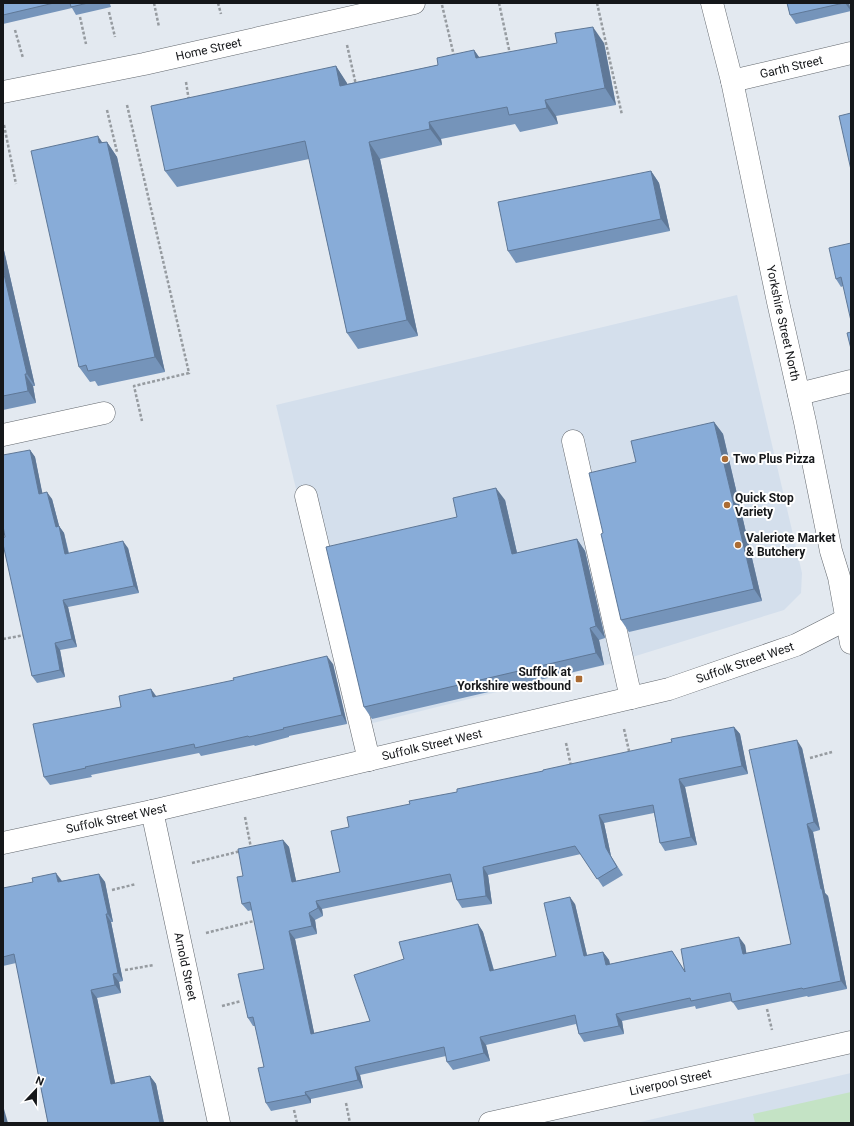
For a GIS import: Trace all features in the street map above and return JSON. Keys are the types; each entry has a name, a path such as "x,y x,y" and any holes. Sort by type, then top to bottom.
{"street":[{"name":"Home Street","path":"3,92 144,64 414,3"},
{"name":"Yorkshire Street North","path":"712,3 732,81 831,551 849,618 851,643"},
{"name":"Garth Street","path":"732,81 851,53"},
{"path":"799,394 851,381"},
{"path":"3,435 104,413"},
{"path":"573,441 631,698"},
{"path":"306,496 369,760"},
{"name":"Suffolk Street West","path":"3,842 152,811 669,689 796,644 849,618"},
{"name":"Arnold Street","path":"152,811 219,1123"},
{"name":"Liverpool Street","path":"490,1123 851,1042"}],"path":[{"path":"154,3 158,27"},
{"path":"218,3 221,14"},
{"path":"442,3 455,62"},
{"path":"499,3 511,59"},
{"path":"597,3 622,115"},
{"path":"109,12 115,36"},
{"path":"80,17 86,44"},
{"path":"340,20 357,85"},
{"path":"15,30 23,58"},
{"path":"127,105 189,373 134,386 142,421"},
{"path":"107,110 117,152"},
{"path":"4,125 16,184"},
{"path":"3,638 25,634"},
{"path":"624,729 629,751"},
{"path":"566,743 571,766"},
{"path":"810,758 832,752"},
{"path":"187,864 251,848 245,817"},
{"path":"112,890 136,884"},
{"path":"203,934 254,921"},
{"path":"124,970 154,965"},
{"path":"219,1007 241,1001"},
{"path":"767,1009 772,1030"},
{"path":"346,1103 350,1123"},
{"path":"294,1110 297,1123"}],"shaded area":[{"path":"737,295 802,573 801,593 784,610 613,663 353,728 276,405"},
{"path":"851,1073 851,1123 636,1123"}],"green space":[{"path":"851,1092 851,1123 755,1123 753,1114"}],"building":[{"path":"3,3 54,3 3,15"},
{"path":"70,3 88,3 71,7"},
{"path":"787,3 844,3 790,15"},
{"path":"593,27 605,88 545,100 547,108 509,115 507,107 429,122 430,129 369,142 407,320 347,333 305,141 165,171 151,106 336,66 340,86 438,65 437,58 474,50 476,58 557,43 555,33"},
{"path":"851,113 851,170 839,116"},
{"path":"98,136 99,143 107,142 155,357 88,371 86,365 79,367 31,151"},
{"path":"651,171 661,219 508,251 498,202"},
{"path":"851,243 851,321 841,277 836,279 829,248"},
{"path":"3,270 27,374 25,374 28,391 3,396"},
{"path":"851,332 851,349 847,333"},
{"path":"714,422 754,589 621,620 601,534 603,533 589,473 636,462 631,441"},
{"path":"30,450 39,494 47,492 56,527 59,526 65,554 123,541 134,586 63,600 72,639 55,643 60,670 32,676 3,544 3,538 5,537 3,526 3,455"},
{"path":"496,488 512,554 577,539 596,626 590,628 596,653 364,707 326,547 457,517 453,498"},
{"path":"327,656 342,715 249,737 195,748 194,744 44,777 33,724 121,707 119,696 151,689 153,697 234,680 233,678"},
{"path":"734,727 742,766 679,779 691,837 660,843 653,805 599,815 606,848 617,867 597,879 575,846 483,867 486,896 457,900 450,874 316,901 318,908 309,913 312,926 289,931 311,1034 370,1021 354,975 404,959 399,942 478,924 490,971 556,956 544,903 570,897 584,956 603,952 606,965 672,951 685,972 681,949 739,937 743,954 791,944 749,750 797,740 814,822 807,824 841,981 732,1002 730,993 691,1001 690,998 616,1014 619,1026 579,1034 575,1015 480,1037 484,1053 447,1062 444,1047 355,1067 358,1080 305,1092 306,1095 266,1103 258,1068 264,1067 253,1017 248,1018 238,974 264,969 250,902 242,904 237,877 243,876 238,849 283,840 292,882 340,872 331,831 349,827 347,817 410,804 409,801 457,792 457,789 672,742 671,739"},
{"path":"56,873 58,882 99,874 108,914 106,914 118,973 113,974 115,985 91,990 111,1084 150,1076 160,1123 48,1123 14,954 3,957 3,888 33,882 32,878"}],"place":[{"name":"Two Plus Pizza","path":"725,459"},
{"name":"Quick Stop Variety","path":"727,505"},
{"name":"Valeriote Market & Butchery","path":"738,545"},
{"name":"Suffolk at Yorkshire westbound","path":"579,679"}]}
